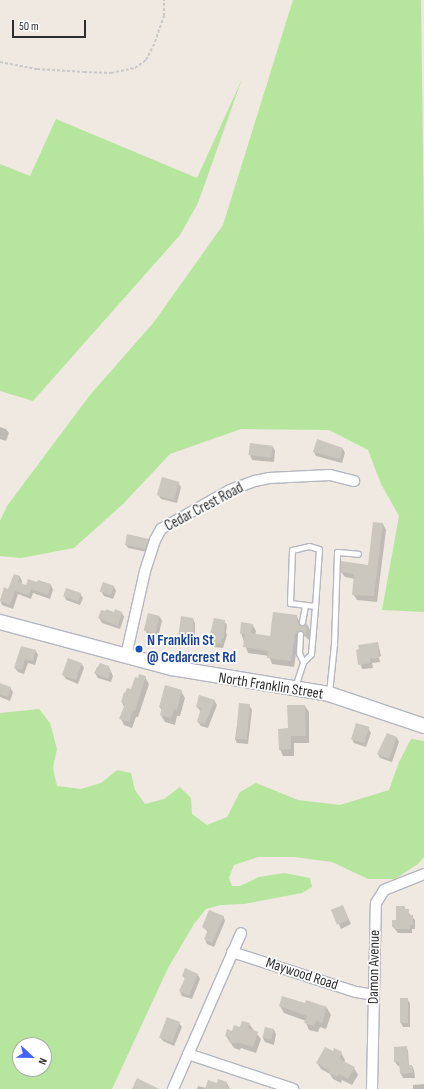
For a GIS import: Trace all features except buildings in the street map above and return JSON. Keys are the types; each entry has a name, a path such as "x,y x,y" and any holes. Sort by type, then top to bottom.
{"main road":[{"name":"North Franklin Street","path":"0,622 126,656 201,674 329,694 424,726"}],"street":[{"name":"Cedar Crest Road","path":"126,656 145,571 155,540 161,529 230,490 255,481 269,478 330,475 354,481"},
{"name":"Damon Avenue","path":"372,1089 376,903 384,890 424,874"},
{"path":"173,1089 241,933"},
{"name":"Maywood Road","path":"232,952 356,992 374,995"},
{"path":"188,1054 293,1089"}],"lane":[{"path":"294,688 303,662 311,654 315,606 319,549 309,546 292,550 290,603 315,606"},
{"path":"329,694 334,644 337,552 358,554"},
{"path":"302,622 305,605"},
{"path":"300,634 299,653 303,662"}],"path":[{"path":"0,62 37,69 84,72 111,73 135,68 146,60 156,42 164,16 164,0"}],"green space":[{"path":"293,0 421,0 424,235 424,612 382,610 399,516 381,484 368,450 329,430 241,429 170,454 123,504 74,548 21,558 0,556 0,521 7,506 90,395 154,322 223,225"},
{"path":"242,79 198,203 180,235 33,401 0,391 0,164 30,176 56,119 197,178"},
{"path":"39,709 50,723 57,749 53,768 57,786 81,789 101,783 117,770 131,773 135,790 145,804 164,799 180,787 191,798 192,814 207,825 227,817 240,792 256,783 298,800 340,805 389,790 399,762 411,739 424,741 424,857 418,864 395,879 368,879 332,862 294,857 258,857 234,865 229,878 232,886 240,886 259,877 284,873 310,878 312,887 302,893 244,904 221,905 206,909 194,924 168,968 112,1089 0,1089 0,713"}],"place":[{"name":"N Franklin St @ Cedarcrest Rd","path":"139,649"}]}
